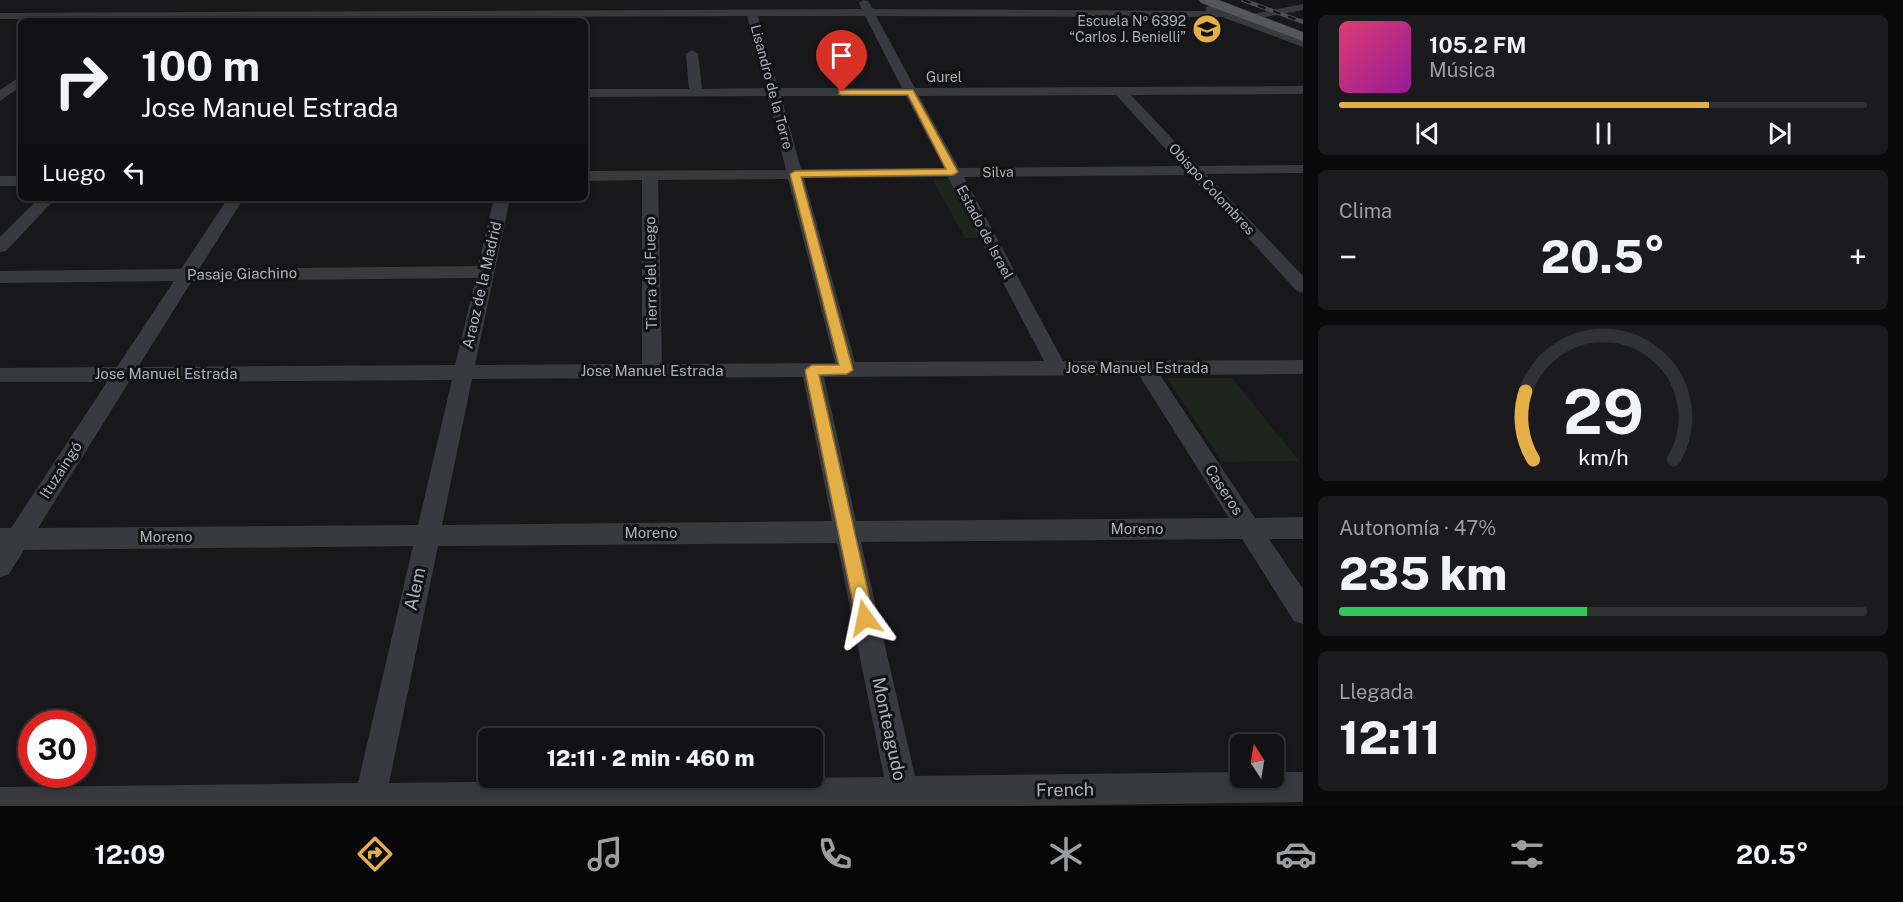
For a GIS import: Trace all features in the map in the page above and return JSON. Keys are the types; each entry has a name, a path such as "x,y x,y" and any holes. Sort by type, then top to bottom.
{"main road":[{"path":"1206,0 1303,32"},
{"path":"1220,7 1256,16 1303,37"}],"street":[{"path":"531,17 535,0"},
{"path":"1006,0 1016,12"},
{"path":"1187,0 1220,7 1303,43"},
{"path":"1277,0 1301,8"},
{"path":"0,16 400,18 753,13 866,6 1016,12 1220,7"},
{"name":"Estado de Israel","path":"866,6 1057,368"},
{"path":"1256,16 1301,8"},
{"name":"Lisandro de la Torre","path":"753,13 847,370"},
{"path":"692,54 696,93"},
{"path":"1,96 18,83"},
{"name":"Gurel","path":"588,93 1303,90"},
{"name":"Obispo Colombres","path":"1120,91 1303,287"},
{"path":"1,96 18,96"},
{"name":"Silva","path":"588,176 1303,169"},
{"name":"Tierra del Fuego","path":"650,175 652,371"},
{"path":"0,181 18,181"},
{"path":"0,247 45,201"},
{"name":"Ituzaingó","path":"0,566 9,538 123,374 234,201"},
{"name":"Araoz de la Madrid","path":"462,372 500,201"},
{"name":"Pasaje Giachino","path":"0,277 485,272"},
{"name":"Jose Manuel Estrada","path":"0,375 1303,367"},
{"name":"Caseros","path":"1145,368 1303,612"},
{"name":"Monteagudo","path":"812,370 904,799"},
{"name":"Alem","path":"369,802 462,372"},
{"name":"Moreno","path":"9,538 1303,528"},
{"name":"French","path":"0,803 904,799 1303,787"}],"shaded area":[{"path":"951,179 983,238 965,238 933,180"},
{"path":"1167,378 1232,378 1299,461 1222,462"}],"railway":[{"path":"1243,0 1303,22"}],"place":[{"name":"Escuela Nº 6392 “Carlos J. Benielli”","path":"1207,29"}],"route":[{"path":"842,92 910,92 953,172 795,174 847,370 812,370 865,618"}]}
